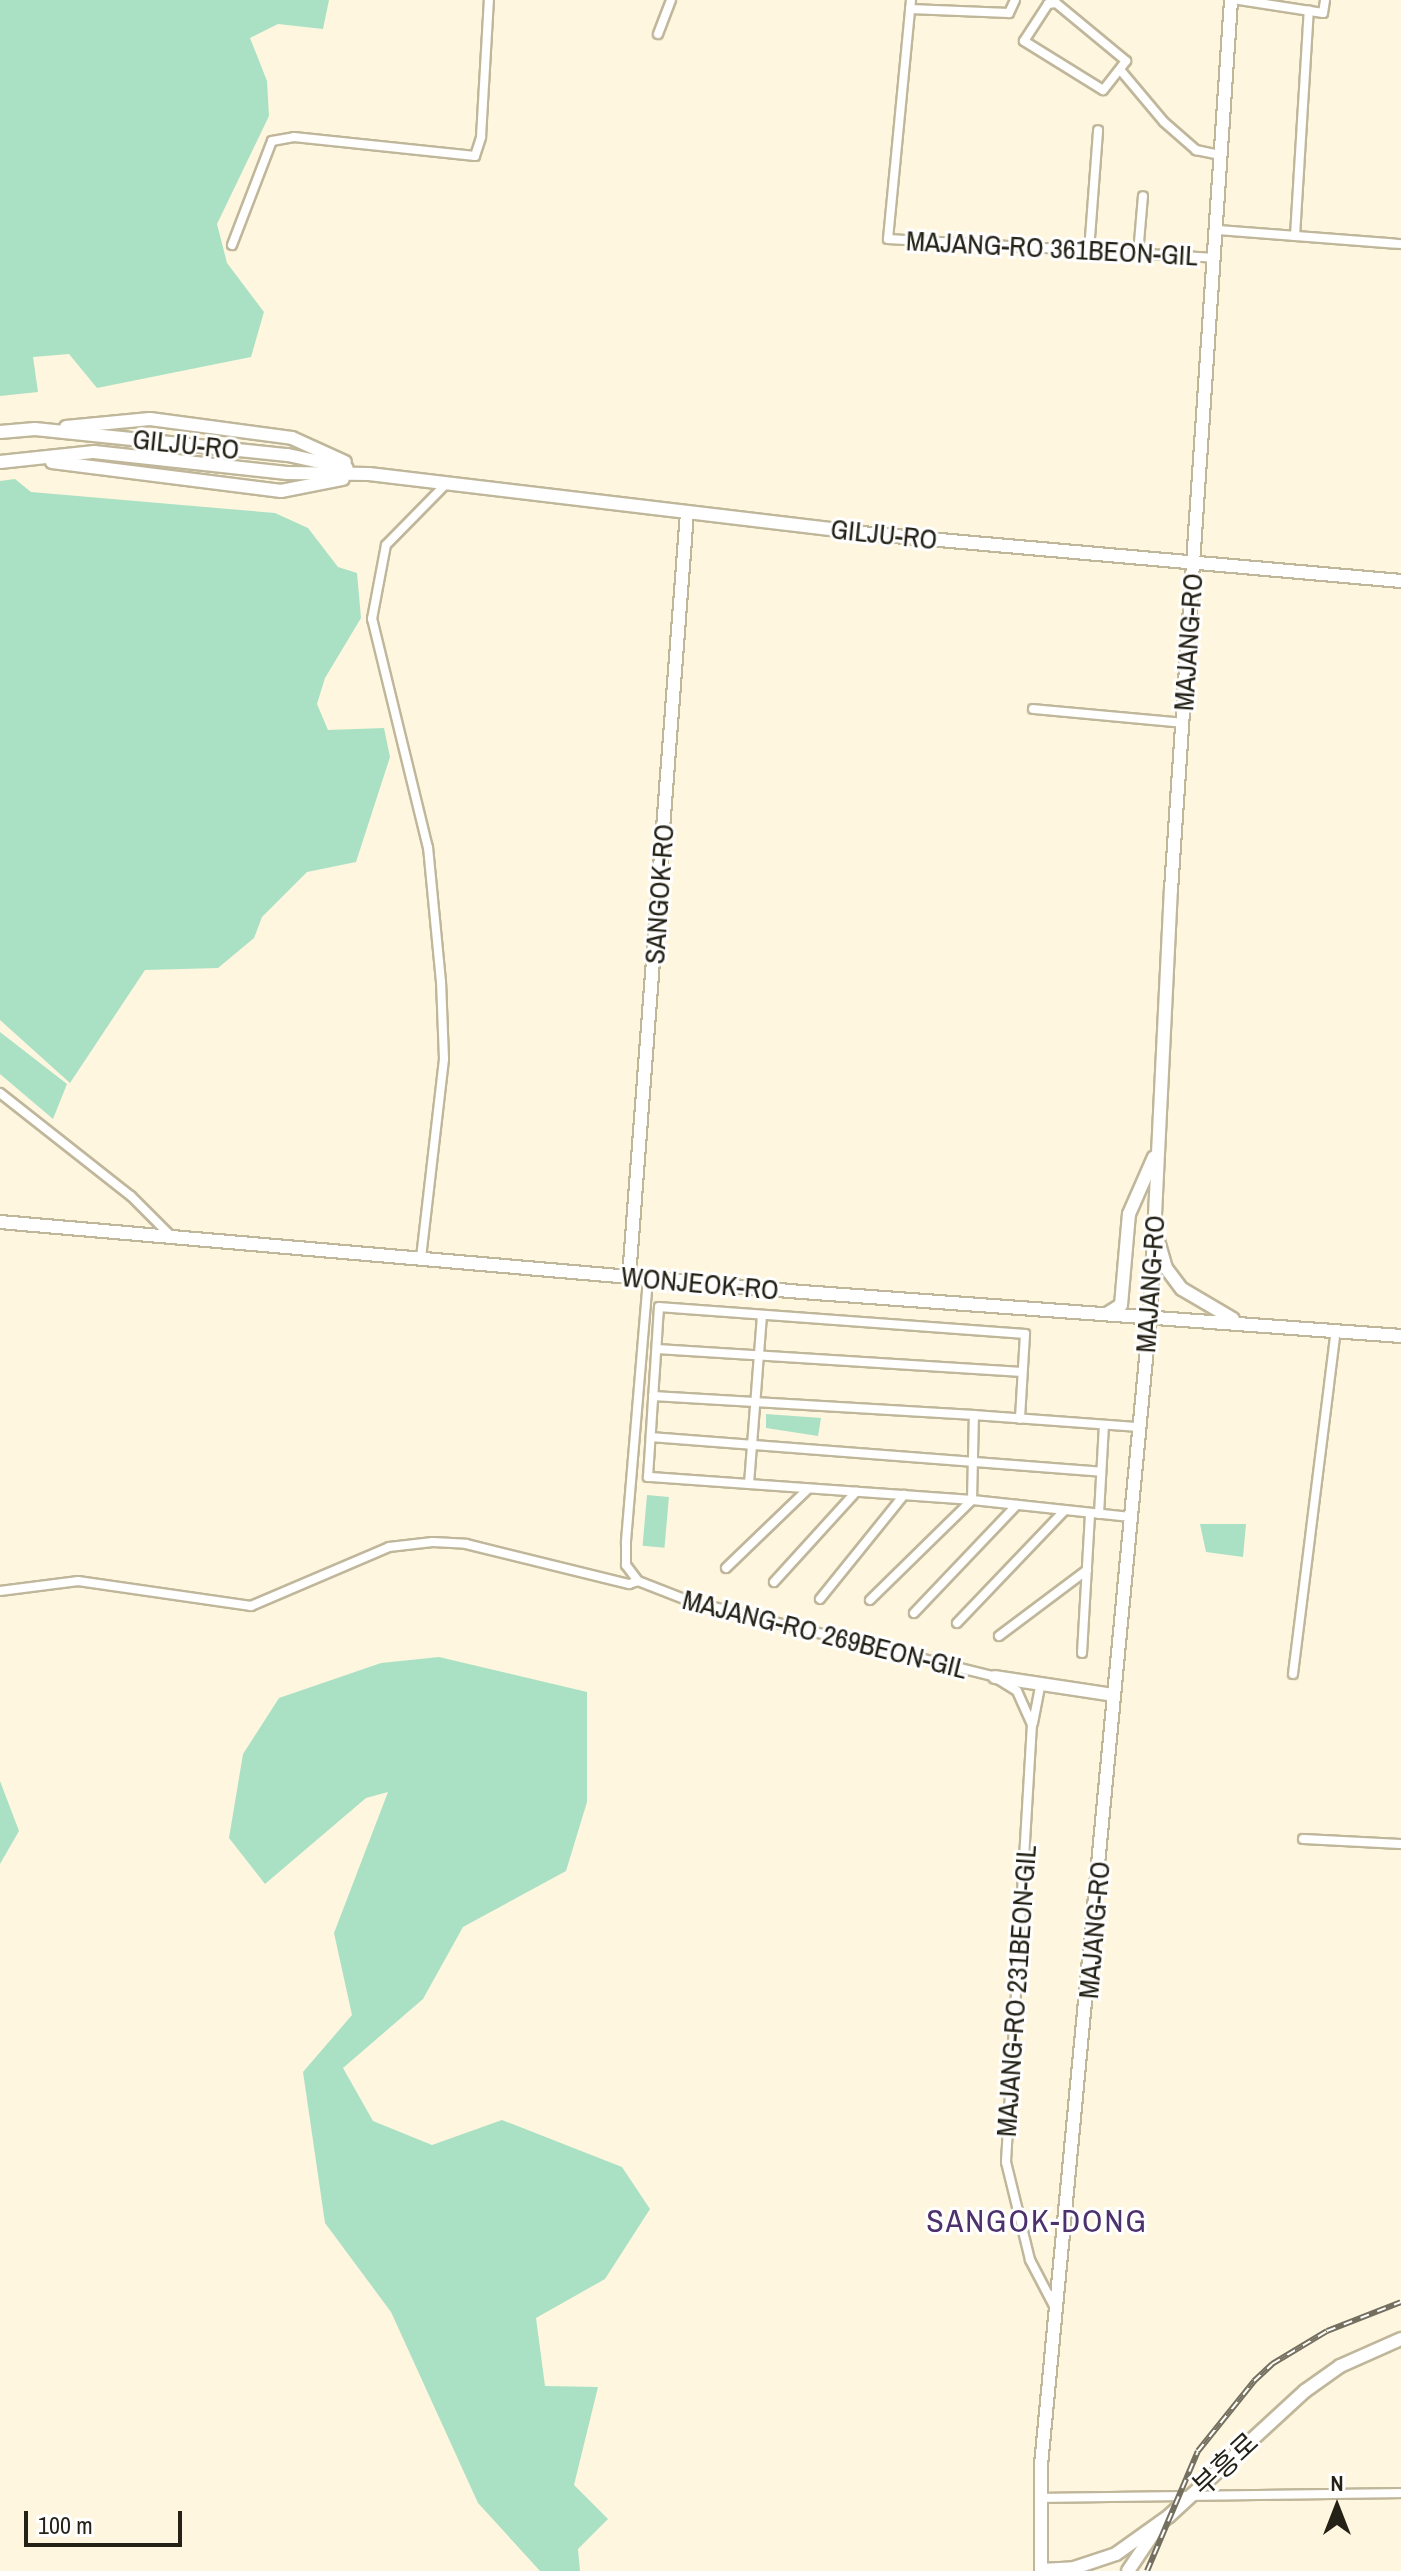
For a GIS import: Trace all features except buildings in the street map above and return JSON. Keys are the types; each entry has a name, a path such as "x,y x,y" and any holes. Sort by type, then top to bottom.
{"main road":[{"name":"MAJANG-RO","path":"1041,2571 1040,2498 1150,1317 1183,723 1231,0"},
{"path":"35,429 150,419 212,427 292,438 369,474"},
{"name":"GILJU-RO","path":"0,432 35,429 288,455 369,474 687,512 1401,581"},
{"path":"0,462 29,459 281,491 369,474"},
{"name":"SANGOK-RO","path":"629,1277 687,512"},
{"path":"1105,1314 1121,1305 1129,1214 1157,1152"},
{"name":"WONJEOK-RO","path":"0,1222 648,1279 1401,1336"},
{"path":"1154,1227 1166,1268 1182,1289 1239,1322"},
{"path":"995,1677 1114,1695"},
{"name":"부흥로","path":"1041,2571 1092,2564 1160,2523 1305,2391 1340,2366 1401,2339"},
{"path":"1128,2571 1160,2523"}],"street":[{"path":"232,245 272,141 294,137 475,156 481,137 489,0"},
{"path":"658,34 671,0"},
{"path":"911,5 1009,13 1015,0"},
{"path":"1239,0 1323,13 1325,0"},
{"path":"1122,72 1098,89 1024,39 1052,2 1124,57 1122,72 1164,122 1196,150 1220,155"},
{"name":"MAJANG-RO 361BEON-GIL","path":"911,5 888,239 1216,258"},
{"path":"1295,236 1309,10"},
{"path":"1089,251 1098,130"},
{"path":"1138,254 1143,196"},
{"path":"1218,230 1401,244"},
{"path":"421,1258 444,1059 428,848 372,619 386,545 448,483"},
{"path":"1033,709 1183,723"},
{"path":"0,1093 131,1196 172,1237"},
{"path":"0,1591 78,1581 251,1606 389,1547 433,1542 466,1544 629,1584 638,1581 626,1565 626,1543 648,1279"},
{"path":"1020,1419 1025,1334 659,1307 648,1477 972,1500 1131,1517"},
{"path":"749,1484 762,1315"},
{"path":"1293,1674 1336,1331"},
{"path":"657,1349 1022,1372"},
{"path":"653,1396 1139,1427"},
{"path":"870,1600 972,1500 974,1415"},
{"path":"1082,1653 1087,1570 1101,1472 1104,1425"},
{"path":"651,1437 1101,1472"},
{"path":"726,1568 808,1489"},
{"path":"774,1582 856,1492"},
{"path":"820,1599 904,1495"},
{"path":"914,1613 1017,1505"},
{"path":"957,1623 1065,1510"},
{"path":"999,1636 1087,1570"},
{"name":"MAJANG-RO 269BEON-GIL","path":"638,1581 654,1591 995,1677"},
{"path":"995,1677 1017,1691 1032,1724"},
{"name":"MAJANG-RO 231BEON-GIL","path":"1040,1686 1032,1724 1006,2162 1030,2260 1057,2310"},
{"path":"1303,1839 1401,1844"},
{"path":"1040,2498 1401,2493"}],"green space":[{"path":"0,0 329,0 323,29 278,24 250,38 267,81 269,116 217,224 227,263 264,312 251,357 97,388 69,354 33,357 38,392 0,396"},
{"path":"15,479 31,492 275,513 308,528 338,567 357,573 361,618 325,678 317,704 328,730 384,728 390,757 356,862 307,872 262,917 254,938 218,968 145,970 70,1083 0,1020 0,481"},
{"path":"0,1032 67,1084 53,1119 0,1074"},
{"path":"766,1414 821,1418 818,1436 766,1428"},
{"path":"647,1495 669,1497 664,1548 643,1546"},
{"path":"1200,1524 1246,1524 1243,1557 1206,1552"},
{"path":"439,1657 587,1692 587,1802 566,1871 463,1927 423,1999 343,2068 373,2121 432,2145 502,2120 622,2167 650,2209 605,2279 536,2318 545,2386 598,2387 574,2485 608,2519 578,2549 580,2571 540,2571 478,2503 391,2312 325,2223 303,2072 352,2015 334,1933 388,1792 366,1798 265,1884 229,1838 243,1754 279,1698 381,1663"},
{"path":"0,1781 19,1831 0,1864"}],"railway":[{"path":"1147,2571 1198,2451 1254,2381 1272,2364 1327,2331 1401,2302"}],"district":[{"name":"SANGOK-DONG","path":"1037,2221"}]}
